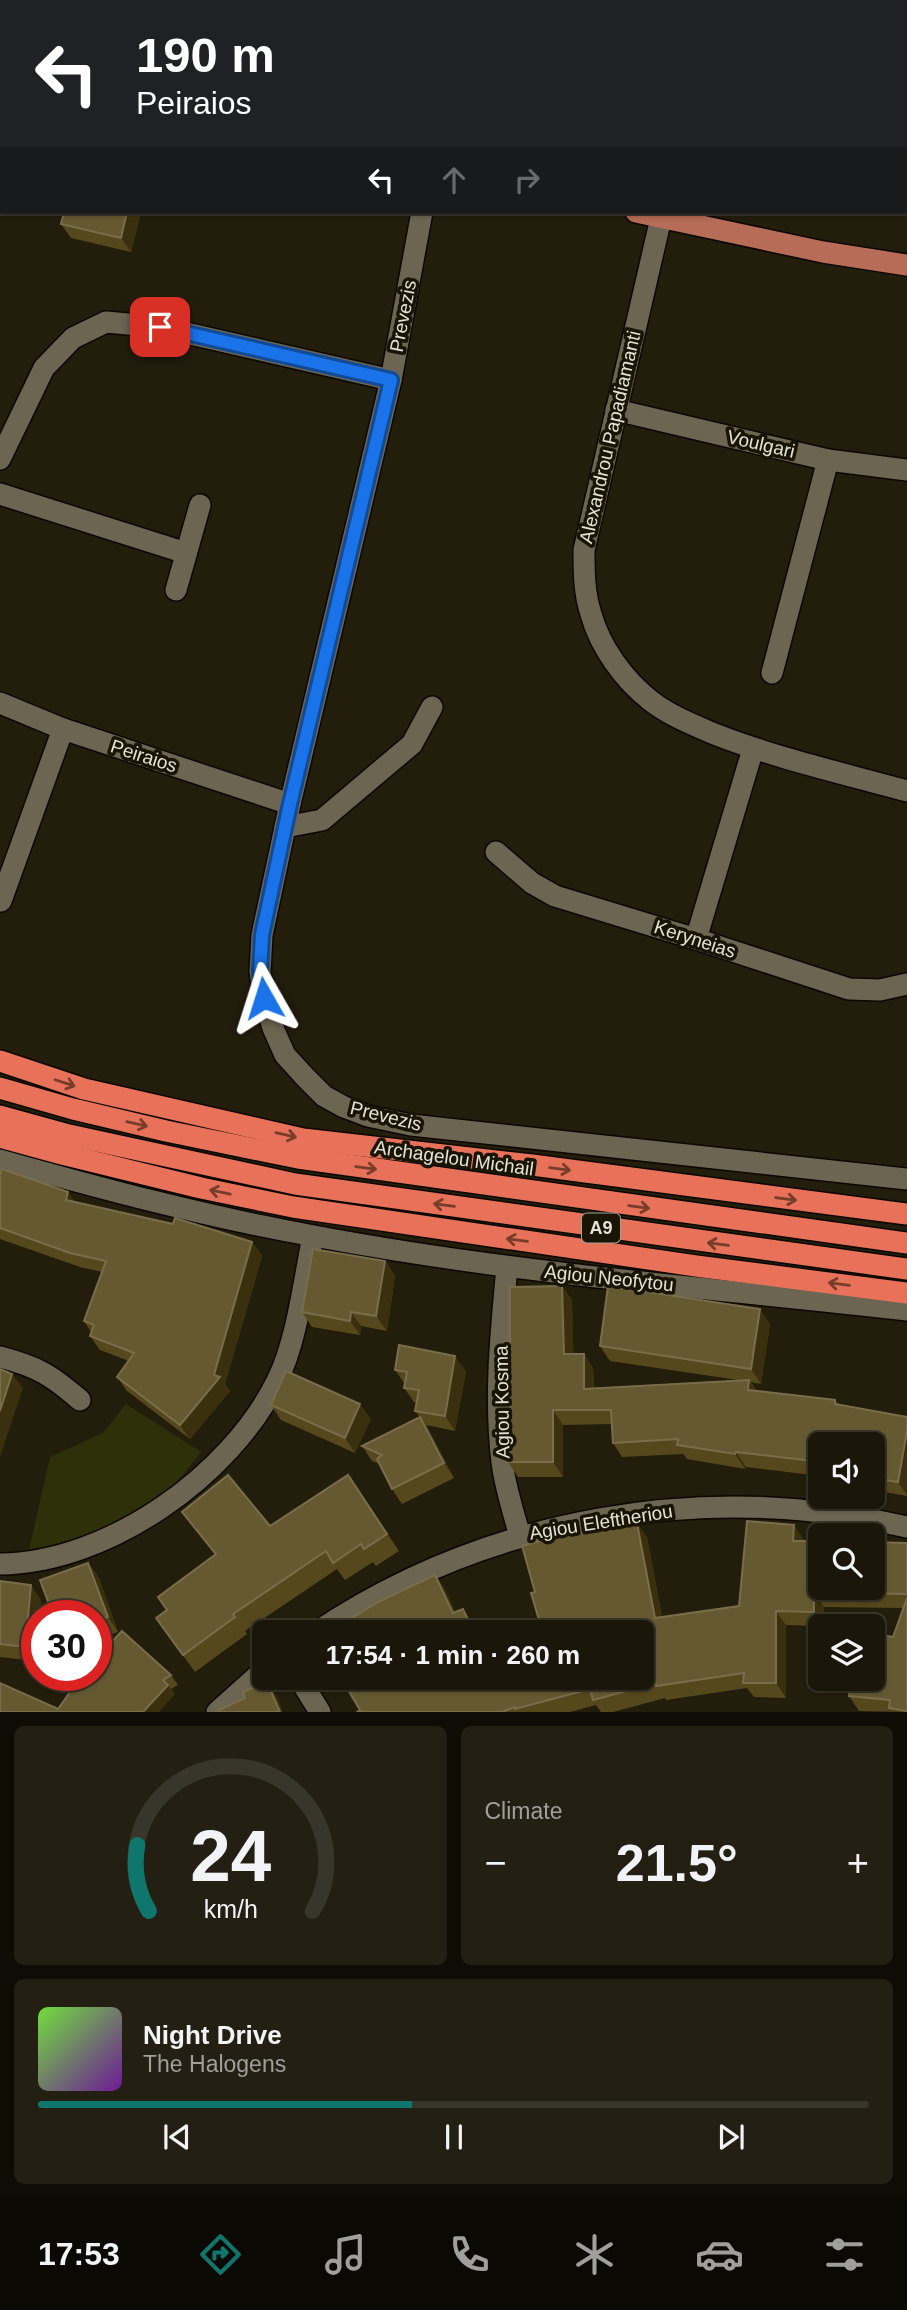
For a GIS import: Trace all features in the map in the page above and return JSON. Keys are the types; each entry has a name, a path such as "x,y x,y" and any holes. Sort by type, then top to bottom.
{"highway":[{"path":"0,1061 84,1089 303,1139 532,1165 907,1214"},
{"name":"Archagelou Michail","path":"0,1088 153,1128 298,1158 907,1243"},
{"name":"A9","path":"0,1116 82,1138 295,1184 907,1269"},
{"path":"0,1137 188,1185 293,1207 696,1266 907,1293"}],"main road":[{"path":"644,214 823,252 907,265"}],"street":[{"name":"Prevezis","path":"422,214 391,380 290,804 262,935 260,972 264,998 272,1028 285,1055 324,1096 368,1116 411,1125 907,1179"},
{"name":"Alexandrou Papadiamanti","path":"661,218 584,550 584,585 591,616 604,645 626,676 651,701 686,722 753,749 907,791"},
{"path":"0,459 44,368 73,338 106,322 160,327 391,380"},
{"name":"Voulgari","path":"616,410 828,460 907,470"},
{"path":"772,673 828,460"},
{"path":"0,494 186,552"},
{"path":"176,590 200,505"},
{"name":"Peiraios","path":"0,703 63,729 290,804"},
{"path":"285,827 322,820 412,744 432,707"},
{"path":"1,901 63,729"},
{"path":"696,939 753,749"},
{"name":"Keryneias","path":"496,852 532,883 555,896 849,989 880,990 907,984"},
{"name":"Agiou Neofytou","path":"0,1160 184,1208 313,1236 507,1267 907,1310"},
{"path":"0,1564 49,1558 91,1545 134,1524 182,1493 221,1459 256,1416 278,1380 290,1346 313,1236"},
{"name":"Agiou Kosma","path":"507,1267 499,1349 498,1396 502,1464 520,1536"},
{"path":"0,1357 30,1365 44,1372 80,1401"},
{"name":"Agiou Eleftheriou","path":"337,1620 391,1588 453,1560 520,1536 599,1518 674,1509 742,1507 804,1509 907,1527"},
{"path":"217,1712 252,1681"},
{"path":"306,1690 320,1712"}],"green space":[{"path":"126,1404 201,1452 169,1492 98,1536 29,1550 50,1457 103,1433"}],"building":[{"path":"64,214 127,214 121,238 61,224"},
{"path":"2,1169 68,1192 66,1200 173,1224 175,1218 252,1242 214,1375 220,1377 180,1425 117,1377 134,1353 90,1336 94,1325 84,1321 106,1261 70,1253 0,1228"},
{"path":"313,1249 385,1261 376,1316 351,1312 350,1321 302,1312"},
{"path":"562,1286 564,1354 584,1354 584,1389 749,1380 748,1390 835,1400 835,1404 907,1417 898,1482 885,1480 885,1432 808,1432 808,1460 735,1454 677,1445 678,1439 613,1443 611,1410 553,1410 553,1462 508,1462 505,1418 510,1418 510,1287"},
{"path":"608,1286 760,1309 751,1369 600,1346"},
{"path":"399,1345 455,1356 445,1416 415,1411 419,1390 404,1388 407,1372 395,1370"},
{"path":"0,1369 12,1374 0,1411"},
{"path":"286,1371 360,1404 345,1438 271,1405"},
{"path":"420,1417 444,1463 392,1489 377,1459 382,1455 362,1446"},
{"path":"228,1475 270,1526 348,1475 387,1534 364,1549 361,1544 333,1563 326,1551 233,1614 235,1617 183,1655 156,1618 167,1610 158,1597 216,1554 182,1512"},
{"path":"747,1521 794,1525 793,1541 808,1541 808,1600 814,1600 814,1612 776,1611 776,1683 743,1683 744,1673 656,1686 654,1620 539,1620 531,1593 535,1592 522,1546 568,1533 569,1535 637,1523 655,1618 739,1606"},
{"path":"885,1542 907,1543 907,1594 885,1594"},
{"path":"88,1563 102,1600 47,1600 40,1580"},
{"path":"435,1575 453,1613 463,1609 468,1620 349,1620 378,1602"},
{"path":"0,1581 31,1585 30,1600 21,1600 21,1647 0,1644"},
{"path":"907,1598 907,1711 889,1708 890,1700 849,1696 850,1691 885,1691 885,1636 893,1637"},
{"path":"122,1631 171,1675 163,1680 168,1685 143,1712 0,1712 0,1683 58,1709 71,1691 112,1691 112,1642"},
{"path":"252,1688 270,1690 280,1712 215,1712 245,1698 243,1692"},
{"path":"348,1690 586,1690 502,1712 357,1712 360,1710"},
{"path":"590,1690 630,1690 593,1700"}],"route":[{"path":"160,327 391,380 290,804 262,935 260,972 264,998"}]}
